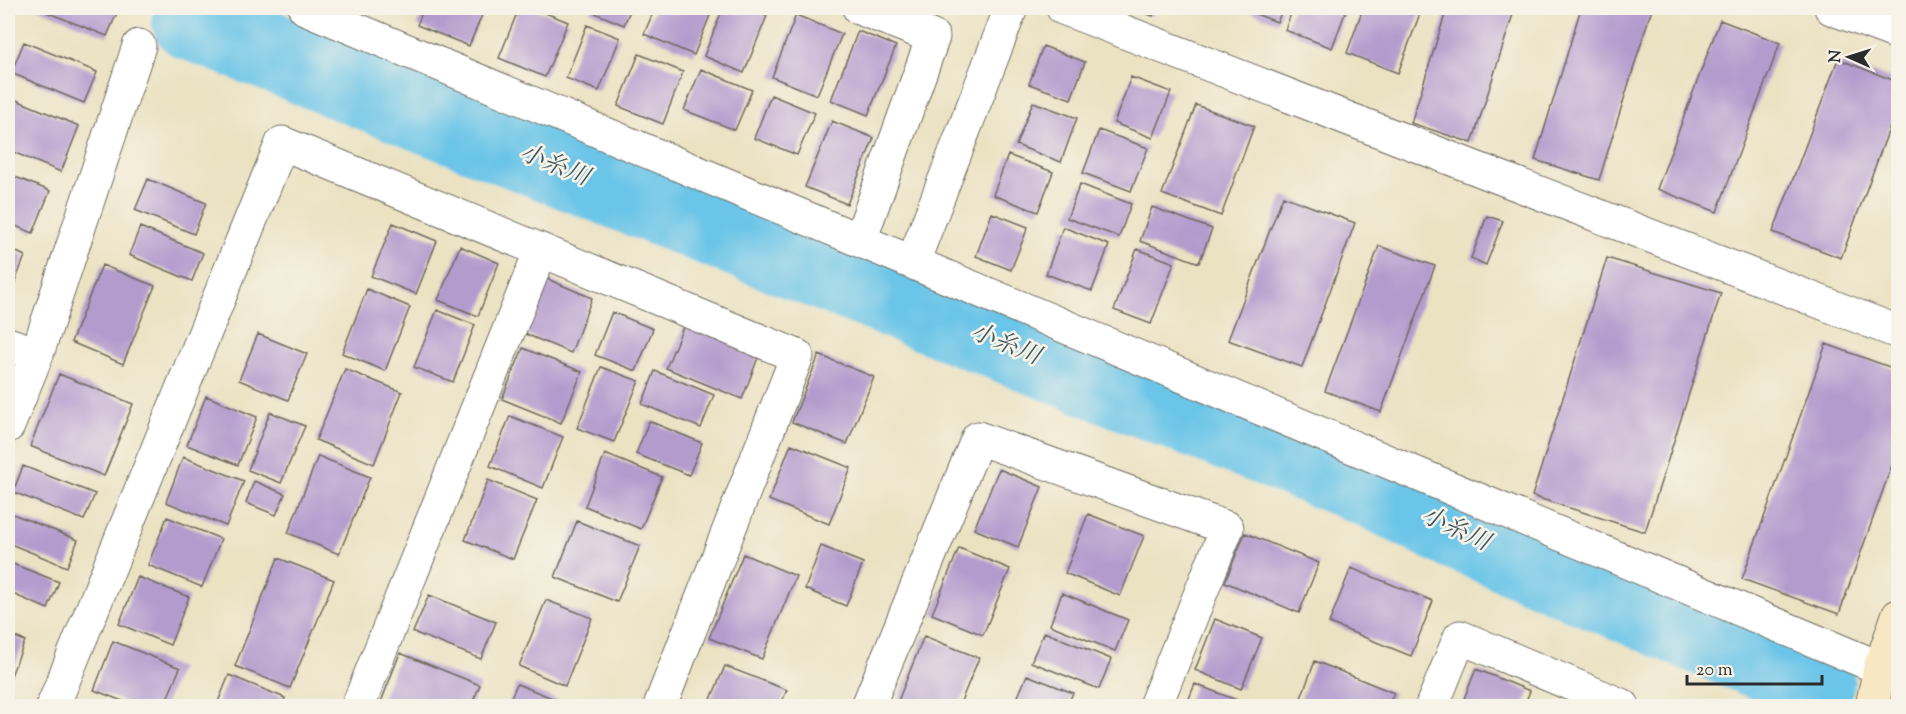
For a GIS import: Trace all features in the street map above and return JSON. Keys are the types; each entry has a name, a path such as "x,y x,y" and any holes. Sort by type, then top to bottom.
{"street":[{"path":"305,8 1880,668"},
{"path":"859,8 933,37 860,240"},
{"path":"913,262 1011,8"},
{"path":"1063,8 1899,332"},
{"path":"1831,8 1899,33"},
{"path":"8,426 22,349 139,46"},
{"path":"53,706 282,143 797,356 660,706"},
{"path":"358,706 541,250"},
{"path":"868,706 978,438 1227,528 1155,706"},
{"path":"1872,706 1880,668 1899,616"},
{"path":"1432,706 1460,637 1623,706"}],"building":[{"path":"36,8 119,8 107,36"},
{"path":"375,8 394,8 391,14"},
{"path":"424,8 485,8 469,46 417,25"},
{"path":"519,8 533,8 568,22 545,77 499,58"},
{"path":"592,8 631,8 624,25 590,11"},
{"path":"655,8 713,8 694,55 644,34"},
{"path":"723,8 747,8 767,16 744,73 704,56"},
{"path":"1131,8 1156,8 1153,16"},
{"path":"1240,8 1283,8 1277,22"},
{"path":"1293,8 1347,8 1332,48 1285,30"},
{"path":"1363,8 1422,8 1398,73 1347,53"},
{"path":"1447,8 1515,8 1472,143 1411,123"},
{"path":"1581,8 1652,8 1599,180 1535,160"},
{"path":"796,15 842,34 817,95 772,77"},
{"path":"1720,20 1780,43 1717,212 1657,189"},
{"path":"587,25 620,38 599,91 566,78"},
{"path":"858,31 896,46 868,115 831,100"},
{"path":"24,42 97,72 84,103 11,73"},
{"path":"1043,46 1085,62 1071,99 1029,84"},
{"path":"639,54 683,72 663,124 618,106"},
{"path":"1838,59 1898,82 1898,105 1841,258 1773,232"},
{"path":"701,69 752,90 735,130 684,110"},
{"path":"1131,77 1171,92 1153,138 1114,123"},
{"path":"771,95 815,113 797,155 754,138"},
{"path":"14,99 79,126 61,172 8,150 8,115"},
{"path":"1033,102 1077,118 1061,162 1016,145"},
{"path":"1196,105 1254,126 1221,216 1162,194"},
{"path":"832,121 874,138 847,204 805,187"},
{"path":"1099,130 1148,148 1131,191 1083,173"},
{"path":"1008,155 1053,172 1038,212 993,195"},
{"path":"8,174 50,191 33,233 8,223"},
{"path":"148,179 206,203 194,234 135,210"},
{"path":"1080,184 1131,204 1119,237 1067,218"},
{"path":"1283,196 1355,223 1302,367 1228,340"},
{"path":"1152,207 1212,229 1199,263 1140,241"},
{"path":"992,213 1028,227 1011,270 976,256"},
{"path":"1487,216 1503,221 1486,265 1471,258"},
{"path":"393,223 437,241 416,294 371,276"},
{"path":"140,227 203,253 192,281 129,255"},
{"path":"1063,227 1109,245 1092,291 1046,274"},
{"path":"460,246 499,263 478,316 438,300"},
{"path":"1379,246 1435,266 1381,412 1325,391"},
{"path":"8,248 25,256 8,300"},
{"path":"1137,249 1174,263 1151,324 1114,310"},
{"path":"1607,258 1721,293 1645,532 1532,496"},
{"path":"102,265 155,286 123,364 71,342"},
{"path":"545,278 592,298 571,353 523,333"},
{"path":"367,289 410,307 385,371 342,353"},
{"path":"437,310 475,325 453,382 414,367"},
{"path":"612,312 653,329 636,371 595,355"},
{"path":"686,320 761,350 742,399 666,368"},
{"path":"258,334 307,354 288,400 239,380"},
{"path":"1826,344 1898,370 1898,448 1839,614 1742,579"},
{"path":"523,348 582,372 561,423 502,399"},
{"path":"819,355 874,377 847,444 792,422"},
{"path":"601,367 639,381 614,442 577,428"},
{"path":"345,369 402,392 374,464 316,440"},
{"path":"655,371 714,395 701,428 642,404"},
{"path":"59,374 133,404 104,476 30,446"},
{"path":"206,396 257,417 238,465 187,445"},
{"path":"270,412 305,426 281,483 248,470"},
{"path":"510,416 563,437 543,488 490,466"},
{"path":"649,421 702,443 689,475 636,454"},
{"path":"791,444 851,468 829,524 769,500"},
{"path":"605,454 662,477 641,529 585,506"},
{"path":"318,456 370,477 339,554 288,533"},
{"path":"183,457 244,481 226,526 166,502"},
{"path":"23,466 95,494 84,520 13,492"},
{"path":"999,469 1042,487 1018,547 974,529"},
{"path":"488,480 537,500 513,559 465,540"},
{"path":"254,481 285,494 276,515 246,503"},
{"path":"8,512 78,540 67,567 8,543"},
{"path":"1088,514 1144,536 1120,596 1065,573"},
{"path":"167,517 221,539 202,587 148,565"},
{"path":"577,521 640,546 617,602 555,577"},
{"path":"1245,533 1319,563 1299,613 1225,582"},
{"path":"821,546 863,563 846,606 805,589"},
{"path":"959,548 1010,569 983,635 932,614"},
{"path":"743,554 796,576 762,659 709,638"},
{"path":"278,558 334,580 290,688 235,666"},
{"path":"8,562 59,582 48,609 8,592"},
{"path":"1351,568 1433,601 1411,656 1329,623"},
{"path":"138,577 189,597 170,645 119,624"},
{"path":"1062,593 1128,620 1115,651 1050,625"},
{"path":"429,595 496,622 481,659 413,632"},
{"path":"546,600 592,618 565,686 519,666"},
{"path":"1215,619 1262,638 1241,689 1195,670"},
{"path":"1044,632 1111,659 1099,689 1031,662"},
{"path":"8,634 25,641 8,683"},
{"path":"924,636 979,658 959,706 913,706 898,701"},
{"path":"113,641 180,668 164,706 135,706 94,690"},
{"path":"400,653 480,685 471,706 392,706 381,702"},
{"path":"1315,661 1394,693 1388,706 1323,706 1301,698"},
{"path":"725,666 787,690 780,706 729,706 711,699"},
{"path":"1476,669 1530,691 1524,706 1461,706"},
{"path":"229,675 285,698 282,706 229,706 218,702"},
{"path":"1027,675 1073,693 1067,706 1014,706"},
{"path":"517,684 572,706 507,706"},
{"path":"1195,684 1252,706 1186,706"}],"waterway":[{"name":"小糸川","path":"192,20 1373,488 1453,528 1814,682"}]}
